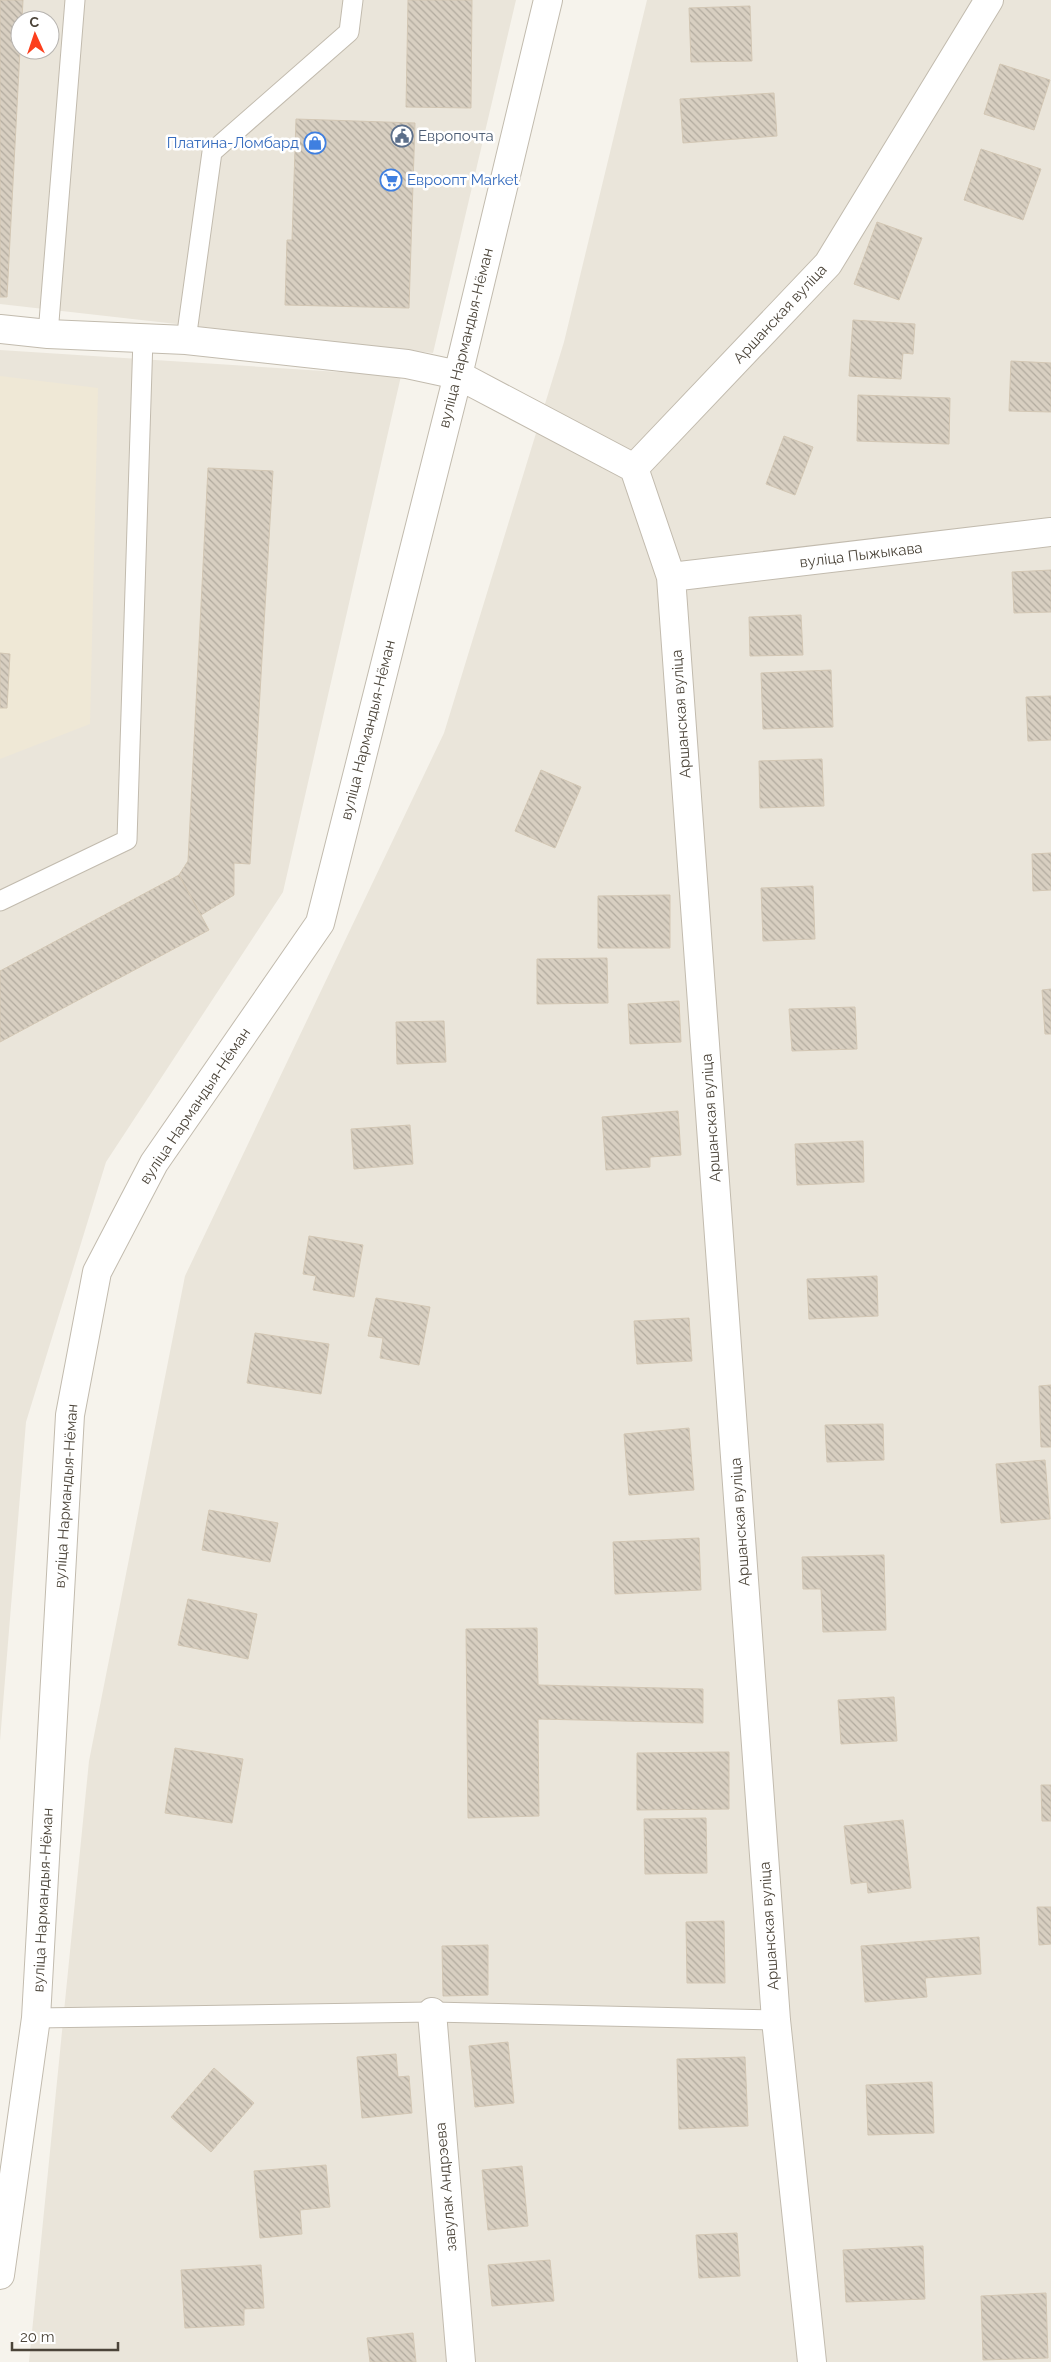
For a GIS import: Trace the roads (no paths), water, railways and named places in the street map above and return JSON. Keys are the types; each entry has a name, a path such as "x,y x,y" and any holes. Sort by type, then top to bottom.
{"street":[{"name":"вуліца Нармандыя-Нёман","path":"0,2275 36,2018 70,1415 97,1272 154,1163 320,923 458,375 548,0"},
{"name":"Аршанская вуліца","path":"812,2362 776,2020 671,577 634,468 828,264 989,0"},
{"path":"0,329 48,334 186,340 407,364 458,375 634,468"},
{"name":"вуліца Пыжыкава","path":"671,577 1051,532"},
{"name":"завулак Андрэева","path":"432,2012 460,2362"}],"lane":[{"path":"48,334 75,0"},
{"path":"186,340 212,152 349,32 353,0"},
{"path":"0,901 128,840 143,338"},
{"path":"36,2018 432,2012 776,2020"}],"place":[{"name":"Европочта","path":"402,136"},
{"name":"Платина-Ломбард","path":"315,143"},
{"name":"Евроопт Market","path":"391,180"}]}
